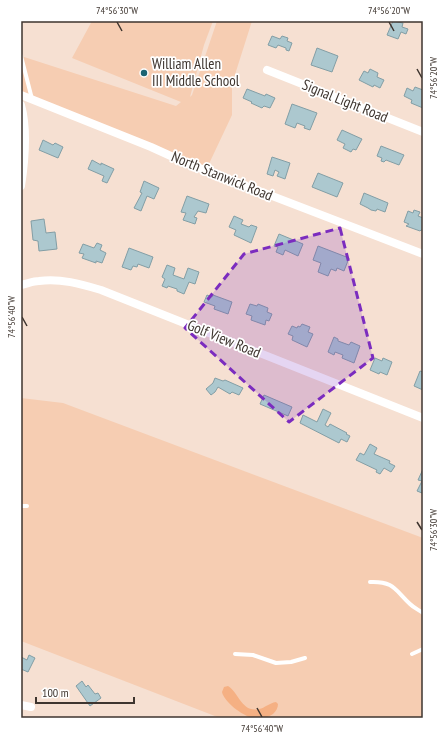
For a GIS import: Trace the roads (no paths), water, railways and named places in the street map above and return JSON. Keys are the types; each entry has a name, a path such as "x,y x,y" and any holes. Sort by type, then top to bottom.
{"street":[{"name":"Signal Light Road","path":"267,70 423,132"},
{"name":"North Stanwick Road","path":"21,95 151,147 184,162 423,254"},
{"path":"21,105 24,116 25,152 21,186"},
{"name":"Golf View Road","path":"21,285 39,280 58,280 101,290 423,418"},
{"path":"21,705 31,707"}],"lane":[{"path":"21,56 32,100"},
{"path":"21,506 27,506"},
{"path":"370,582 383,583 393,586 410,604 423,613"},
{"path":"412,654 423,649"},
{"path":"235,654 253,655 276,663 291,662 305,658"}],"place":[{"name":"William Allen III Middle School","path":"144,73"}]}
